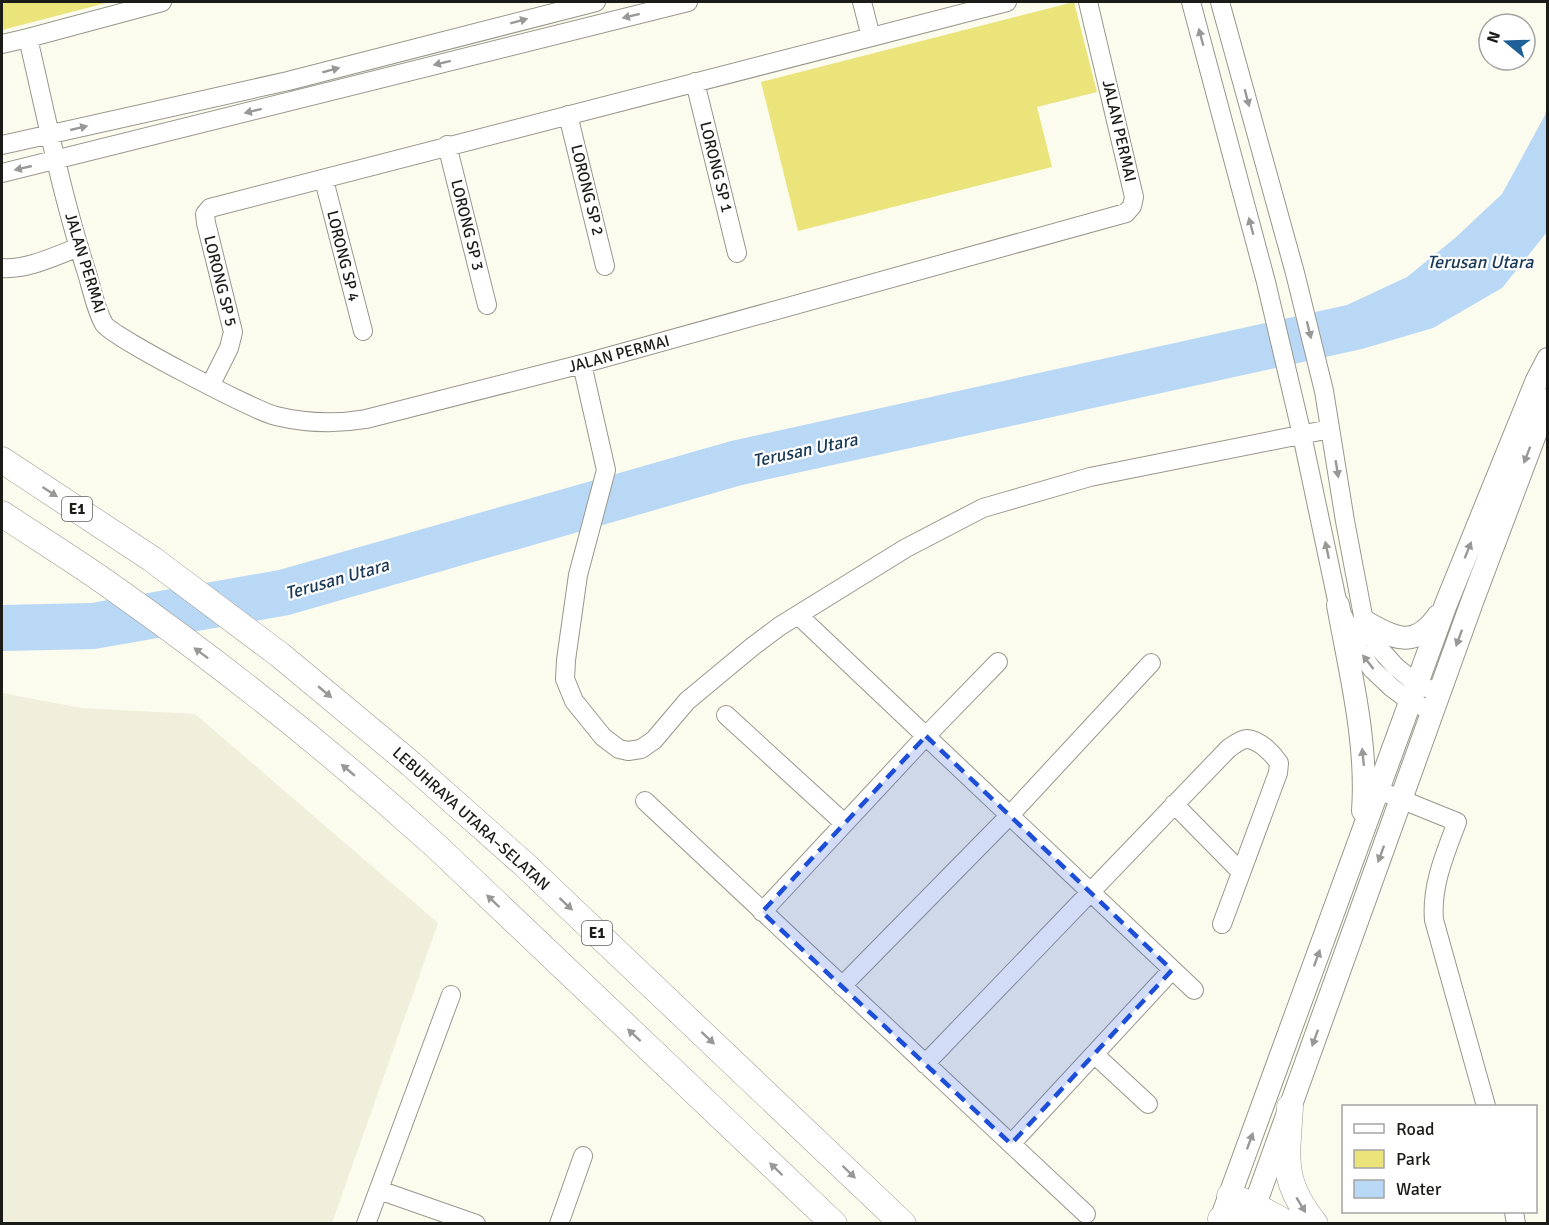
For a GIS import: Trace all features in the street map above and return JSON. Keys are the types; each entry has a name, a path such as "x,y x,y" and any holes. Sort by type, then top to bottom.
{"highway":[{"name":"LEBUHRAYA UTARA–SELATAN","path":"2,460 152,559 280,655 411,764 525,865 903,1224"},
{"path":"2,514 112,587 247,688 371,788 436,846 834,1224"},
{"path":"1290,1107 1287,1159 1290,1184 1301,1206 1315,1224"},
{"path":"1227,1215 1252,1215 1288,1224"}],"main road":[{"path":"1227,1215 1446,604 1537,380 1548,359"},
{"path":"1252,1215 1436,702 1548,400"},
{"path":"1338,604 1363,756 1365,784 1362,836"},
{"path":"1364,621 1387,635 1410,638 1422,634 1433,624 1446,604"}],"street":[{"path":"2,44 162,2"},
{"path":"2,145 288,81 596,2"},
{"path":"2,173 688,2"},
{"path":"862,2 871,37"},
{"path":"324,180 447,145 1007,2"},
{"name":"JALAN PERMAI","path":"28,38 55,161 79,248 104,325 131,343 210,386 273,416 294,420 351,422 582,364 1126,213 1132,206 1134,197 1088,2"},
{"path":"1191,2 1266,282 1338,604 1359,651 1391,687 1436,702"},
{"path":"1220,2 1295,273 1324,391 1364,621 1377,646 1396,667 1414,693"},
{"name":"LORONG SP 1","path":"695,82 737,253"},
{"name":"LORONG SP 2","path":"568,115 605,266"},
{"name":"LORONG SP 3","path":"447,145 487,305"},
{"name":"LORONG SP 5","path":"210,386 230,348 234,332 205,214 210,208 324,180"},
{"name":"LORONG SP 4","path":"324,180 363,332"},
{"path":"2,268 15,268 79,248"},
{"path":"582,364 606,470 583,553 564,679 569,694 581,712 603,737 619,749 628,751 641,749 654,740 687,701 752,646 906,548 983,508 1090,477 1330,429"},
{"path":"798,615 1194,990"},
{"path":"762,912 998,662"},
{"path":"842,987 1010,815 1151,663"},
{"path":"726,715 844,823"},
{"path":"926,1064 1229,748 1241,740 1248,739 1260,744 1274,755 1279,763 1278,773 1222,924"},
{"path":"1378,790 1457,822 1438,875 1432,903 1434,920 1485,1105"},
{"path":"645,801 1086,1214"},
{"path":"1174,804 1241,872"},
{"path":"1011,1144 1173,970"},
{"path":"366,1224 451,995"},
{"path":"1094,1054 1148,1104"},
{"path":"559,1224 583,1156"},
{"path":"379,1190 476,1224"}],"highlighted area":[{"path":"926,736 1172,970 1011,1144 762,912"}],"shaded area":[{"path":"2,693 81,708 195,714 438,923 332,1223 2,1223"}],"green space":[{"path":"2,2 110,2 2,30"},
{"path":"1074,2 1097,92 1037,107 1052,167 798,231 761,82"}],"water":[{"name":"Terusan Utara","path":"1547,106 1547,232 1502,288 1433,328 1362,349 742,485 289,615 95,649 2,651 2,605 91,603 279,570 731,441 1347,305 1407,277 1455,238 1502,194 1545,115"}]}
